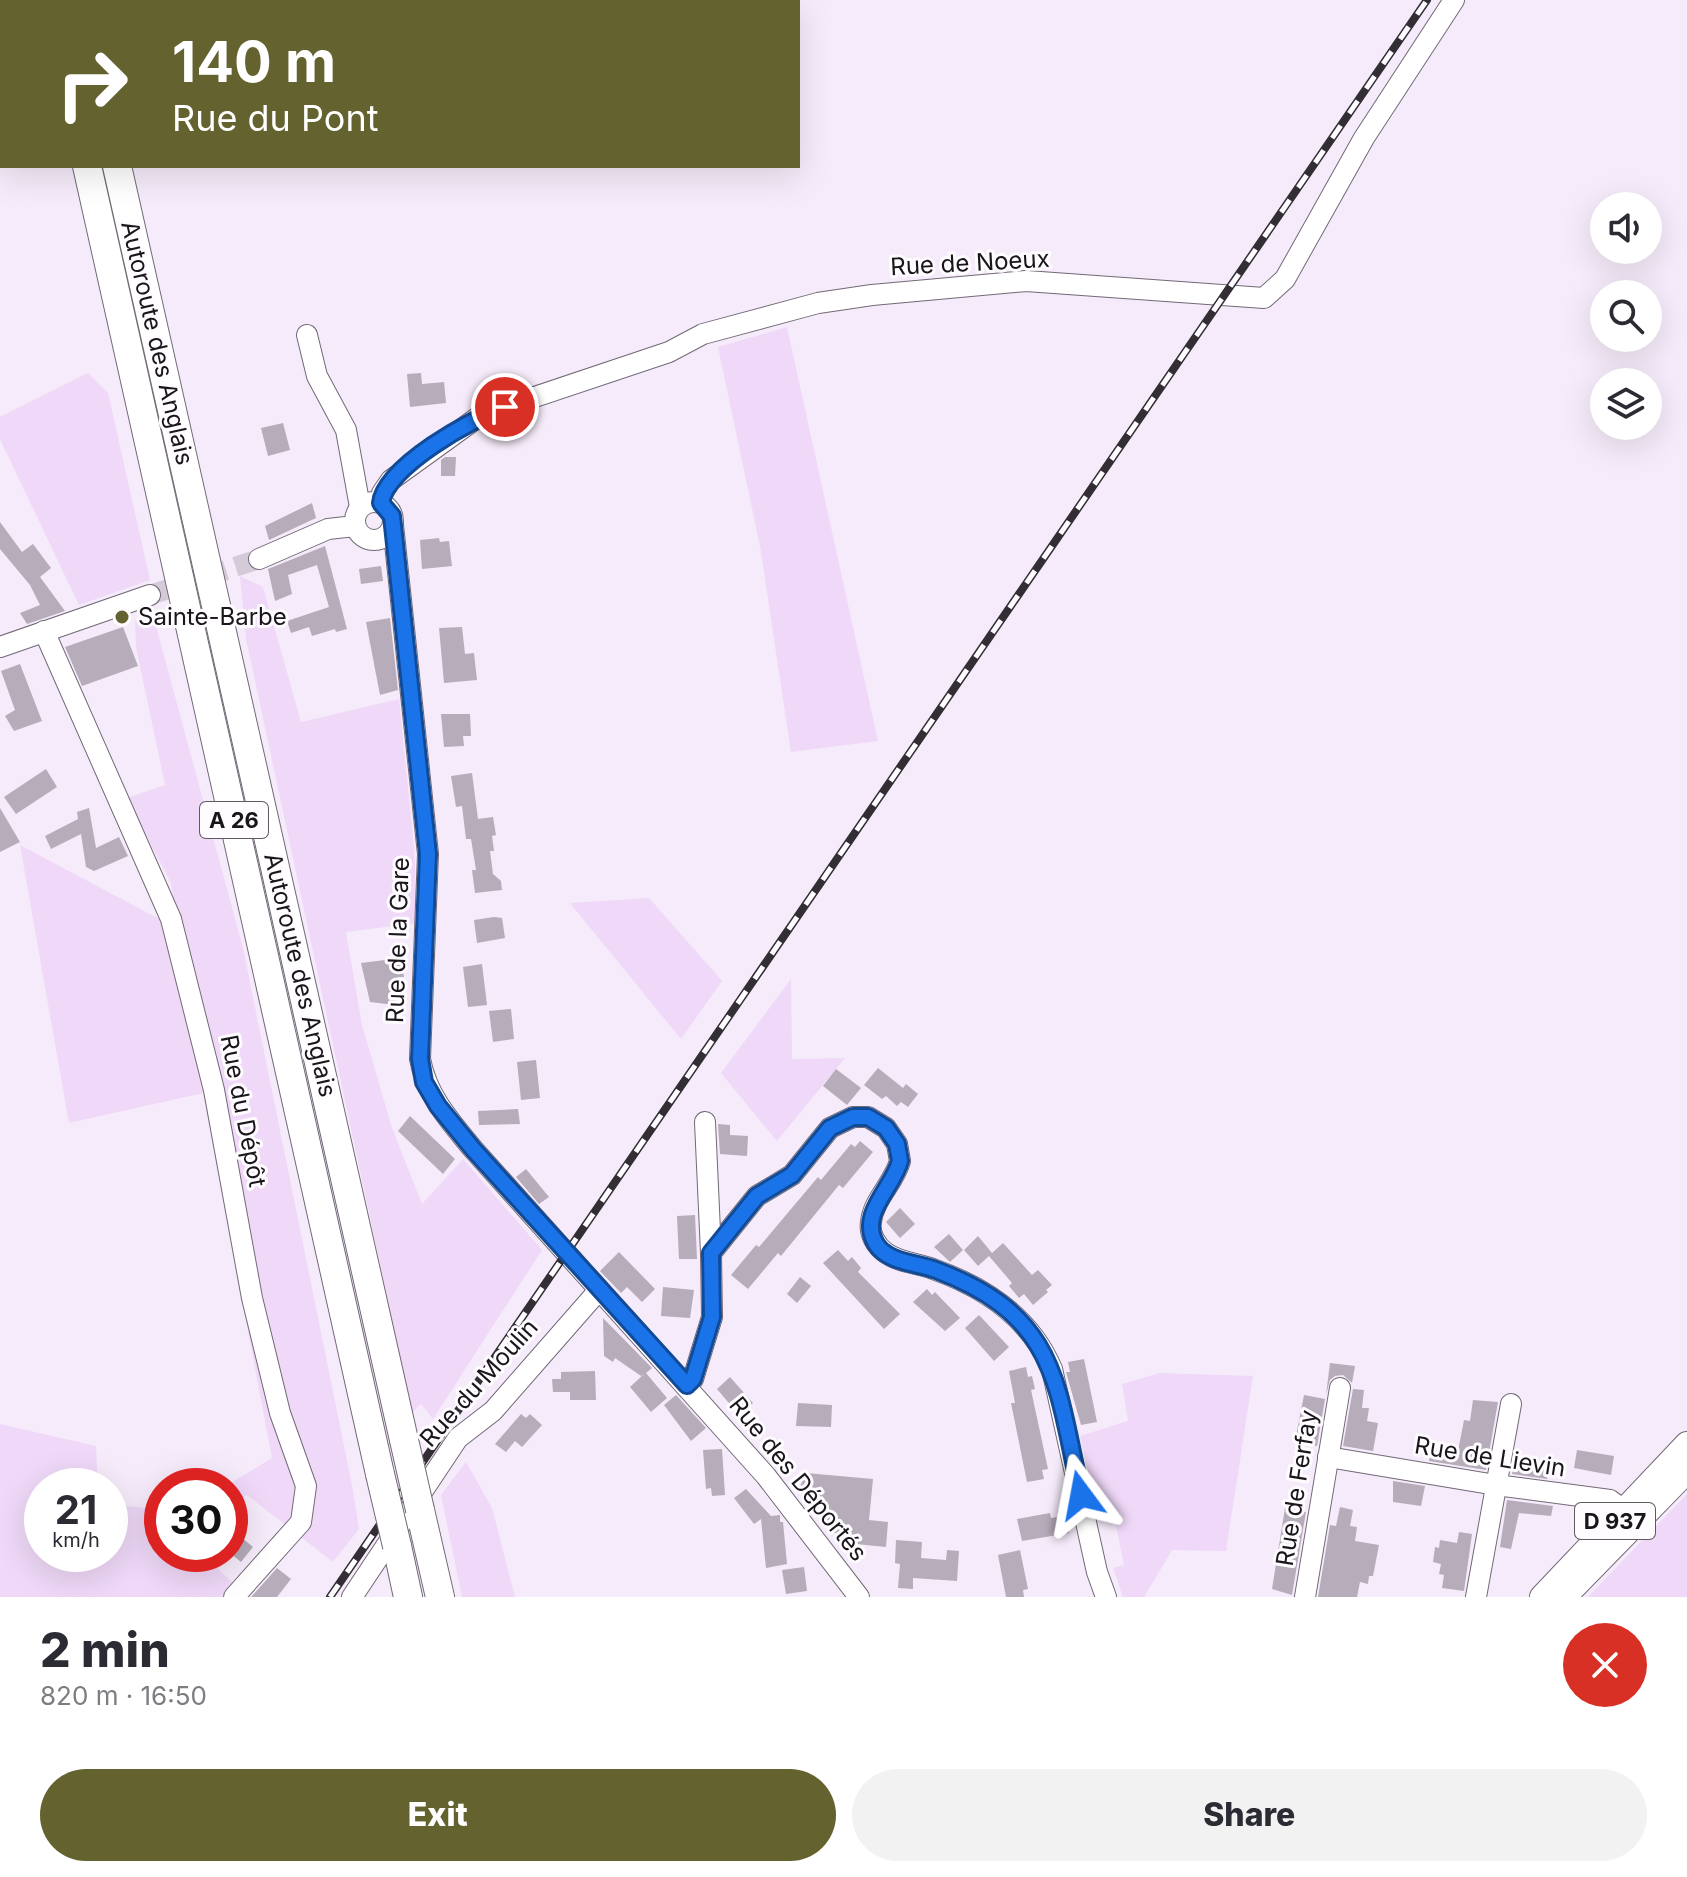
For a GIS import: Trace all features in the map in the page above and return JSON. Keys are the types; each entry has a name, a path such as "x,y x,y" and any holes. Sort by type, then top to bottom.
{"highway":[{"name":"Autoroute des Anglais","path":"87,168 408,1597"},
{"name":"Autoroute des Anglais","path":"117,168 440,1597"}],"main road":[{"name":"D 937","path":"1564,1597 1687,1444"},
{"name":"D 937","path":"1542,1597 1687,1471"}],"street":[{"name":"Rue de Noeux","path":"365,512 391,480 481,415 669,352 703,334 818,303 1026,281 1264,298 1285,279 1364,138 1454,0"},
{"path":"307,335 317,376 346,430 365,512 359,533 389,557 400,577"},
{"path":"259,559 365,512 392,516 390,533 378,540 371,540"},
{"name":"Rue de la Gare","path":"393,525 428,854 420,1059 424,1082 438,1106 473,1149 565,1254"},
{"path":"0,647 150,595"},
{"name":"Rue du Dépôt","path":"44,631 171,919 214,1090 252,1298 280,1413 306,1486 301,1522 286,1543 234,1597"},
{"path":"711,1253 757,1196 792,1175 830,1128 845,1120 861,1117 876,1120 886,1128 897,1144 900,1161 871,1220 876,1244 891,1257 960,1279 988,1294 1012,1313 1045,1352 1052,1369 1097,1572 1106,1597"},
{"path":"687,1385 693,1379 712,1317 705,1122"},
{"name":"Rue des Déportés","path":"565,1254 687,1385 766,1476 859,1597"},
{"name":"Rue du Moulin","path":"352,1597 458,1438 493,1411 599,1290"},
{"name":"Rue de Ferfay","path":"1305,1597 1340,1388"},
{"path":"1476,1597 1511,1404"},
{"name":"Rue de Lievin","path":"1328,1457 1610,1500 1632,1516"}],"shaded area":[{"path":"787,327 878,741 791,752 760,546 718,347"},
{"path":"88,373 108,393 150,580 79,605 0,439 0,417"},
{"path":"240,576 263,587 301,722 399,699 414,847 417,923 346,932 362,1025 392,1128 422,1204 463,1159 542,1250 433,1419 421,1404 412,1413 246,639"},
{"path":"153,615 243,948 359,1529 333,1562 248,1496 248,1473 272,1458 203,1093 69,1123 20,845 178,929 171,883 127,798 165,785 136,647 135,621"},
{"path":"649,898 722,981 681,1039 570,903"},
{"path":"791,979 792,1059 845,1058 777,1141 721,1073"},
{"path":"1160,1373 1253,1376 1226,1551 1172,1550 1144,1597 1123,1597 1113,1568 1124,1565 1112,1506 1097,1508 1080,1436 1128,1421 1122,1384"},
{"path":"0,1424 96,1446 97,1468 24,1468 24,1572 128,1572 128,1506 144,1508 144,1572 221,1572 233,1583 222,1597 0,1597"},
{"path":"466,1462 492,1508 515,1597 462,1597 441,1495"},
{"path":"1687,1494 1687,1597 1588,1597"}],"building":[{"path":"421,373 422,384 444,382 446,403 410,407 407,374"},
{"path":"283,423 290,450 268,456 261,428"},
{"path":"456,457 455,476 441,476 441,460"},
{"path":"312,503 316,518 269,540 265,526"},
{"path":"0,522 22,552 33,544 51,568 40,577 65,611 27,624 20,613 40,605 30,585 0,549"},
{"path":"439,538 440,542 449,541 452,566 422,569 420,540"},
{"path":"325,546 347,629 312,636 309,627 291,633 287,621 329,607 317,565 288,575 292,594 275,601 268,569"},
{"path":"381,566 383,581 361,584 359,569"},
{"path":"390,618 398,690 380,695 366,622"},
{"path":"123,627 138,666 82,686 65,647"},
{"path":"462,627 465,654 474,653 477,680 444,683 439,628"},
{"path":"20,664 42,721 14,731 5,716 15,710 1,671"},
{"path":"441,714 470,714 471,736 463,736 464,746 444,747"},
{"path":"46,769 57,787 16,814 4,797"},
{"path":"472,773 478,819 493,817 496,835 492,836 494,851 490,851 493,874 501,881 502,890 475,893 472,870 476,870 471,839 466,839 462,806 456,807 451,776"},
{"path":"0,808 20,842 0,852"},
{"path":"89,808 96,848 119,837 128,856 94,871 86,867 81,834 51,849 45,836 78,819 77,812"},
{"path":"502,918 505,938 477,943 474,920"},
{"path":"401,958 404,977 398,977 395,1005 370,1002 361,963"},
{"path":"482,964 487,1005 468,1007 463,967"},
{"path":"511,1009 514,1039 493,1042 489,1011"},
{"path":"536,1060 540,1098 521,1100 517,1062"},
{"path":"878,1068 903,1088 906,1084 918,1094 908,1107 901,1102 897,1106 886,1096 882,1099 864,1085"},
{"path":"836,1069 861,1088 847,1105 823,1086"},
{"path":"518,1109 520,1124 479,1125 478,1111"},
{"path":"410,1116 455,1159 443,1174 398,1131"},
{"path":"718,1124 730,1125 730,1135 748,1136 747,1156 720,1154"},
{"path":"860,1141 873,1152 843,1188 839,1185 781,1256 778,1253 748,1289 731,1275 818,1177 821,1180 851,1144 855,1147"},
{"path":"526,1169 549,1197 539,1204 516,1177"},
{"path":"900,1208 915,1224 900,1238 886,1222"},
{"path":"695,1215 697,1259 679,1259 677,1216"},
{"path":"949,1234 963,1250 950,1262 934,1247"},
{"path":"978,1236 992,1253 1003,1243 1032,1275 1038,1270 1052,1285 1046,1290 1048,1292 1033,1305 1024,1294 1019,1298 1009,1286 1012,1283 989,1256 978,1266 964,1250"},
{"path":"838,1250 848,1261 852,1257 861,1268 858,1272 900,1314 884,1329 823,1263"},
{"path":"619,1252 655,1289 642,1302 627,1287 621,1293 600,1271"},
{"path":"800,1277 811,1286 797,1303 787,1294"},
{"path":"663,1287 694,1290 690,1318 661,1316"},
{"path":"927,1289 932,1295 935,1292 960,1318 945,1331 913,1302"},
{"path":"979,1315 1009,1347 994,1361 965,1328"},
{"path":"603,1318 652,1368 646,1373 667,1398 651,1412 630,1387 645,1373 641,1376 615,1358 613,1362 604,1356"},
{"path":"1084,1359 1097,1422 1081,1425 1066,1372 1070,1372 1068,1362"},
{"path":"1330,1363 1355,1366 1352,1383 1343,1375 1335,1376 1330,1380 1326,1395"},
{"path":"1026,1367 1035,1389 1031,1390 1048,1469 1042,1470 1044,1479 1027,1482 1011,1403 1015,1403 1009,1371"},
{"path":"595,1371 596,1400 570,1400 570,1392 553,1392 552,1379 561,1379 561,1372"},
{"path":"730,1377 753,1403 739,1415 717,1389"},
{"path":"1353,1389 1364,1390 1362,1408 1369,1408 1367,1421 1378,1423 1373,1451 1343,1446"},
{"path":"676,1395 706,1428 691,1441 664,1405"},
{"path":"1304,1395 1325,1399 1317,1446 1304,1444 1302,1437 1296,1436"},
{"path":"1473,1400 1498,1402 1486,1470 1429,1461 1432,1447 1458,1451 1464,1420 1470,1421"},
{"path":"798,1403 832,1405 831,1427 796,1426"},
{"path":"521,1414 526,1418 530,1414 542,1425 522,1447 515,1441 506,1452 495,1444"},
{"path":"722,1449 725,1495 712,1496 711,1488 706,1489 703,1450"},
{"path":"1577,1450 1614,1456 1611,1475 1574,1468"},
{"path":"1514,1462 1549,1465 1547,1479 1512,1474"},
{"path":"806,1473 873,1479 869,1520 888,1522 886,1547 836,1542 837,1533 830,1533 831,1522 823,1521 825,1506 798,1491"},
{"path":"1393,1481 1425,1486 1421,1506 1393,1502"},
{"path":"746,1489 771,1516 780,1515 787,1564 766,1568 761,1519 754,1524 734,1498"},
{"path":"1507,1500 1553,1506 1551,1516 1519,1513 1511,1549 1500,1547"},
{"path":"1340,1507 1353,1510 1350,1526 1357,1527 1355,1541 1379,1545 1373,1576 1369,1576 1368,1584 1360,1582 1357,1597 1318,1597 1330,1525 1336,1526"},
{"path":"1285,1508 1306,1512 1292,1595 1272,1589"},
{"path":"1050,1513 1051,1518 1066,1516 1069,1533 1022,1541 1017,1519"},
{"path":"1459,1532 1472,1534 1464,1591 1442,1588 1444,1575 1439,1574 1441,1564 1433,1562 1435,1547 1439,1548 1440,1540 1457,1543"},
{"path":"896,1540 922,1542 921,1558 946,1560 947,1550 959,1551 957,1581 913,1578 913,1589 898,1588 900,1564 895,1563"},
{"path":"1020,1550 1028,1589 1023,1590 1024,1597 1006,1597 998,1555"},
{"path":"804,1567 807,1591 786,1594 782,1570"},
{"path":"277,1568 291,1579 277,1597 251,1597"}],"tunnel":[{"path":"150,595 259,559"}],"railway":[{"path":"330,1597 1427,0"}],"place":[{"name":"Sainte-Barbe","path":"122,617"}],"route":[{"path":"505,407 481,415 419,457 391,480 382,493 381,503 392,516 396,540 428,854 420,1059 424,1082 438,1106 491,1170 687,1385 693,1379 712,1317 711,1253 757,1196 792,1175 830,1128 853,1117 876,1120 893,1136 900,1152 900,1161 874,1209 871,1231 876,1244 891,1257 929,1267 973,1285 1012,1313 1032,1333 1052,1369 1081,1495"}]}
